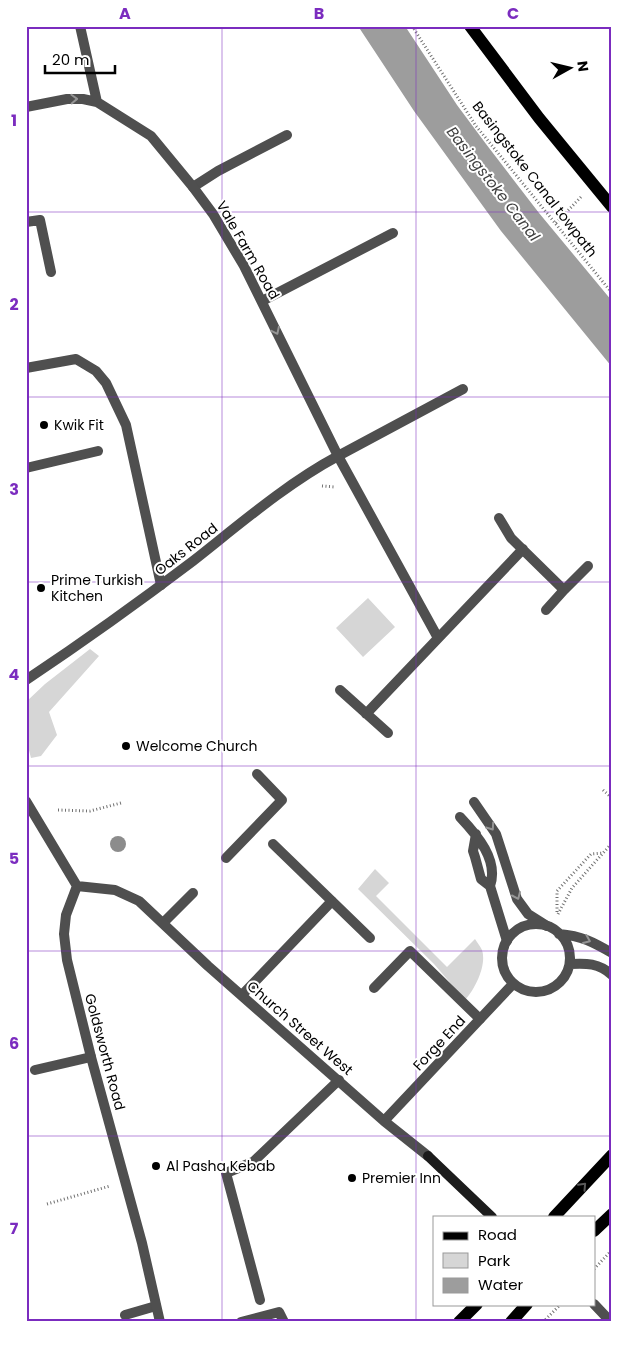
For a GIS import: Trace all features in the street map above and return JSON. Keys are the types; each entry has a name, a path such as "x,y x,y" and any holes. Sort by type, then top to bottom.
{"main road":[{"path":"470,26 539,118 612,207"},
{"path":"555,1216 612,1155"},
{"path":"596,1229 612,1214"},
{"path":"459,1322 475,1306"},
{"path":"511,1322 525,1306"}],"street":[{"path":"80,26 97,102"},
{"name":"Vale Farm Road","path":"26,107 68,99 83,98 97,102 151,136 214,214 262,301 338,456 438,638"},
{"path":"193,187 218,171 287,135"},
{"path":"26,222 40,220 51,272"},
{"path":"262,301 393,233"},
{"path":"26,368 76,359 96,371 106,384 126,425 161,585"},
{"name":"Oaks Road","path":"26,680 95,634 303,476 463,389"},
{"path":"26,468 98,451"},
{"path":"500,518 511,538 564,590"},
{"path":"366,714 523,549"},
{"path":"546,610 588,566"},
{"path":"340,690 388,733"},
{"path":"226,858 282,800 257,774"},
{"path":"26,801 77,886"},
{"path":"474,802 496,834 516,897 528,914 560,934 589,940 612,953"},
{"path":"460,816 484,846 493,876 490,886 507,941"},
{"path":"273,844 370,938"},
{"name":"Church Street West","path":"77,886 116,890 139,902 208,966 384,1121 428,1156 491,1216"},
{"name":"Goldsworth Road","path":"77,886 66,915 64,934 67,960 91,1057 140,1234 160,1322"},
{"path":"163,923 193,893"},
{"path":"242,995 332,901"},
{"path":"547,926 535,924 524,927 514,932 507,941 503,952 503,964 506,974 513,984 532,992 542,992 552,989 560,983 570,964 569,948 560,934"},
{"path":"374,988 410,951 480,1019"},
{"path":"570,964 585,963 597,965 604,967 612,975"},
{"name":"Forge End","path":"384,1121 513,984"},
{"path":"35,1070 91,1057"},
{"path":"260,1300 226,1173 253,1162 339,1080"},
{"path":"125,1315 156,1306"},
{"path":"596,1306 611,1322"},
{"path":"241,1322 279,1312 284,1322"}],"path":[{"name":"Basingstoke Canal towpath","path":"412,26 476,126 612,293"},
{"path":"556,224 572,205 594,186"},
{"path":"318,486 335,486 342,490"},
{"path":"603,790 612,798"},
{"path":"58,810 90,811 122,803"},
{"path":"603,853 591,854 557,891 558,916 572,888 612,843"},
{"path":"46,1204 110,1186"},
{"path":"596,1267 612,1250"},
{"path":"543,1322 560,1306"}],"green space":[{"path":"368,598 395,627 363,657 336,628"},
{"path":"90,649 99,656 49,712 57,735 41,756 31,758 26,739 26,702 45,684"},
{"path":"375,869 389,883 376,896 447,967 475,939 482,950 483,963 473,990 465,1000 434,964 358,889"}],"water":[{"name":"Basingstoke Canal","path":"358,26 405,26 457,105 486,144 539,213 612,301 612,367 501,231 414,111"}],"place":[{"name":"Kwik Fit","path":"44,425"},
{"name":"Prime Turkish Kitchen","path":"41,588"},
{"name":"Welcome Church","path":"126,746"},
{"name":"Al Pasha Kebab","path":"156,1166"},
{"name":"Premier Inn","path":"352,1178"}]}
